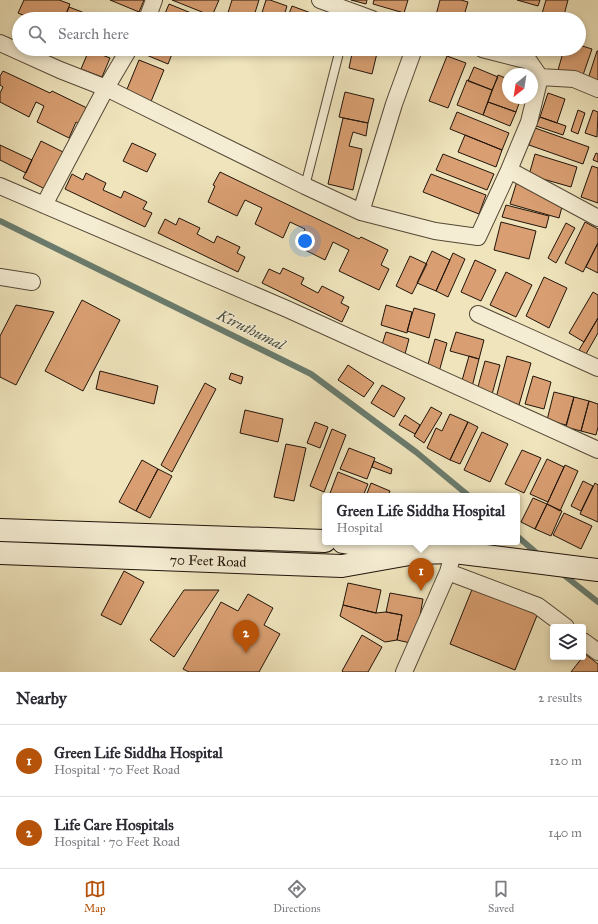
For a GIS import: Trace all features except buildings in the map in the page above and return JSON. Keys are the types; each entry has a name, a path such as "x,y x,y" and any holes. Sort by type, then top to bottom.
{"main road":[{"name":"70 Feet Road","path":"0,530 322,541"},
{"name":"70 Feet Road","path":"363,545 416,553 451,562 477,555 588,568"},
{"name":"70 Feet Road","path":"0,553 342,566 416,553"}],"street":[{"path":"150,12 154,0"},
{"path":"320,0 343,12"},
{"path":"0,43 12,48"},
{"path":"29,56 106,88 305,186 362,212 435,231 478,238 529,122 540,77 529,61 509,56"},
{"path":"44,205 106,88 125,56"},
{"path":"362,212 394,104 411,56"},
{"path":"540,77 574,79 598,89"},
{"path":"509,170 598,218"},
{"path":"0,186 287,309 598,450"},
{"path":"0,277 32,282"},
{"path":"478,314 598,368"},
{"path":"404,672 451,562 538,606 562,624"},
{"path":"586,643 598,652"}],"lane":[{"path":"305,186 338,56"}],"waterway":[{"name":"Kiruthumal","path":"0,221 311,374 416,452 465,493"},
{"name":"Kiruthumal","path":"520,539 540,556"},
{"name":"Kiruthumal","path":"560,572 598,602"}],"place":[{"name":"Green Life Siddha Hospital","path":"421,591"},
{"name":"Life Care Hospitals","path":"246,653"}]}
